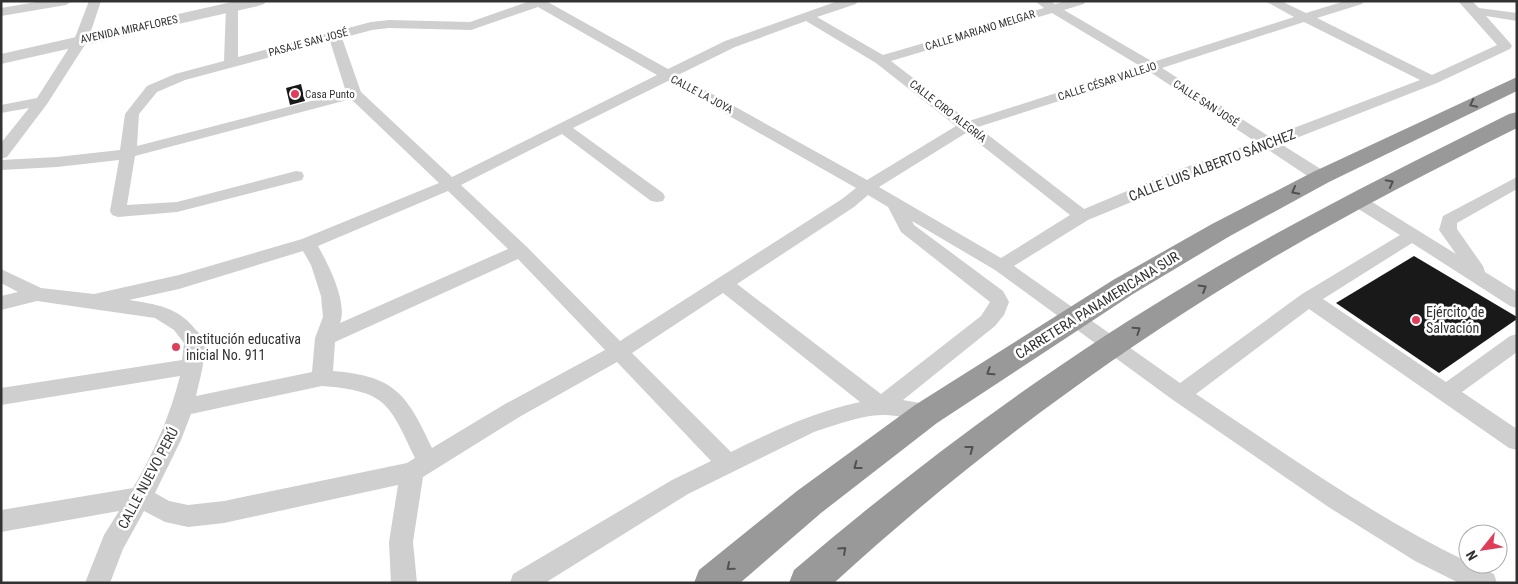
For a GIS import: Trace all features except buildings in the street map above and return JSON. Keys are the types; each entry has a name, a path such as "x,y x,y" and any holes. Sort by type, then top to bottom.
{"highway":[{"name":"CARRETERA PANAMERICANA SUR","path":"712,583 809,502 928,412 1123,287 1221,230 1321,177 1517,83"},
{"path":"807,583 852,543 969,449 1083,365 1161,314 1258,255 1517,118"}],"street":[{"path":"1,12 66,1"},
{"path":"1,154 42,101 81,40 95,1"},
{"name":"AVENIDA MIRAFLORES","path":"1,59 258,1"},
{"path":"94,301 179,282 308,243 450,184 730,44 807,16 820,5 852,1"},
{"name":"CALLE MARIANO MELGAR","path":"880,60 1047,5 1080,1"},
{"path":"1272,1 1432,80"},
{"name":"CALLE CÉSAR VALLEJO","path":"140,497 165,511 188,516 252,507 420,467 513,410 618,352 848,203 867,187 968,126 1358,1"},
{"path":"1464,1 1475,11 1517,17"},
{"name":"PASAJE SAN JOSÉ","path":"296,176 177,207 118,211 130,139 132,114 152,89 180,77 371,26 389,24 471,26 537,2"},
{"name":"CALLE LA JOYA","path":"537,2 867,187 1001,266 1180,394 1376,525 1424,553 1485,583"},
{"name":"CALLE SAN JOSÉ","path":"1047,5 1150,67 1321,177"},
{"path":"231,63 232,7"},
{"name":"CALLE LUIS ALBERTO SÁNCHEZ","path":"1001,266 1082,216 1181,175 1432,80 1504,46 1475,11"},
{"name":"CALLE CIRO ALEGRÍA","path":"807,16 880,60 968,126 1082,216"},
{"path":"335,35 354,94 521,251 728,464"},
{"path":"1,165 58,162 126,154 354,94"},
{"path":"1,109 42,101"},
{"path":"562,127 656,197"},
{"path":"1484,280 1448,230 1449,220 1517,182"},
{"path":"1358,201 1517,301"},
{"path":"881,406 988,321 997,310 1000,302 996,296 907,228 895,203"},
{"path":"1180,394 1309,299 1413,235"},
{"path":"308,243 320,265 330,296 333,316 325,338 322,378"},
{"path":"325,338 521,251"},
{"name":"CALLE NUEVO PERÚ","path":"1,276 37,294 160,312 181,325 194,342 192,366 183,408 170,440 113,543 97,583"},
{"path":"725,284 881,406"},
{"path":"1,303 37,294"},
{"path":"1309,299 1517,441"},
{"path":"1446,393 1517,341"},
{"path":"1,397 192,366"},
{"path":"183,408 322,378 344,380 382,390 399,406 420,467 401,542 404,583"},
{"path":"522,583 680,487 821,420 881,406 928,412"},
{"path":"1,521 140,497"}],"place":[{"name":"Casa Punto","path":"295,94"},
{"name":"Ejército de Salvación","path":"1416,320"},
{"name":"Institución educativa inicial No. 911","path":"176,347"}]}
